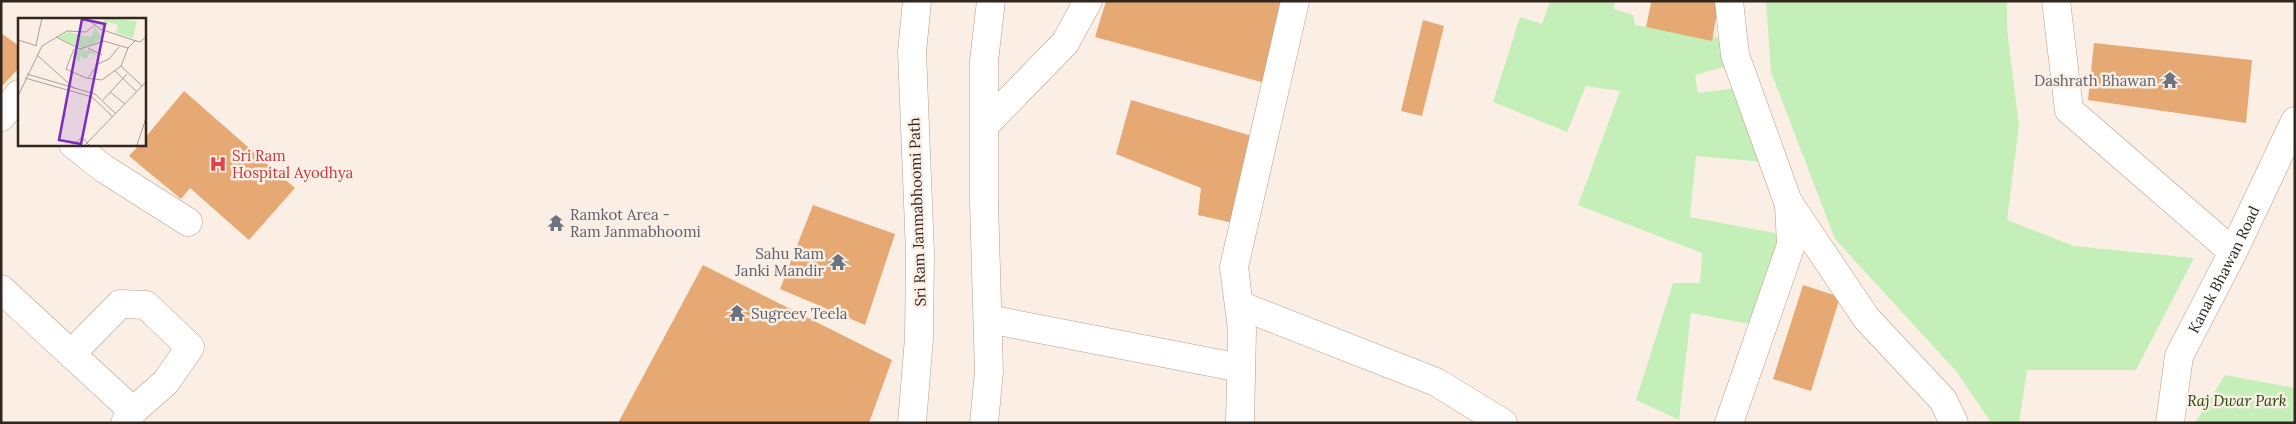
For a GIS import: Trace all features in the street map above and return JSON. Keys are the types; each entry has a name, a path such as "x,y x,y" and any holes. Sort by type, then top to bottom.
{"street":[{"name":"Sri Ram Janmabhoomi Path","path":"912,423 920,329 920,253 912,52 916,1"},
{"path":"984,423 989,372 984,61 991,1"},
{"path":"984,125 1065,43 1088,1"},
{"path":"1240,423 1242,330 1234,267 1295,1"},
{"path":"1729,1 1735,55 1788,202 1867,319 1943,400 1954,423"},
{"path":"2056,1 2069,110 2233,252"},
{"name":"Kanak Bhawan Road","path":"2170,423 2179,356 2233,252 2295,122"},
{"path":"74,145 103,168 188,222"},
{"path":"1729,423 1791,245 1788,202"},
{"path":"1,289 71,354 129,417 166,382 190,347 146,305 120,304 71,354"},
{"path":"1239,305 1436,382 1503,423"},
{"path":"988,319 1241,368"}],"green space":[{"path":"1550,1 1615,1 1614,9 1633,15 1635,25 1723,38 1728,66 1695,75 1698,93 1736,88 1764,162 1696,156 1690,217 1785,235 1750,324 1691,313 1679,420 1636,400 1673,283 1700,283 1702,253 1578,205 1620,91 1586,86 1567,132 1493,102 1520,17 1542,24"},
{"path":"1766,1 2007,1 2007,29 2019,126 2007,220 2074,246 2194,258 2136,370 2027,370 2019,423 1990,421 1956,371 1835,239 1771,72"},
{"name":"Raj Dwar Park","path":"2225,375 2295,388 2295,423 2195,423"}],"building":[{"path":"1106,1 1284,1 1265,83 1095,37"},
{"path":"1646,1 1719,1 1712,41 1646,27 1651,3"},
{"path":"1423,20 1444,26 1422,116 1401,111"},
{"path":"1,33 18,45 18,69 1,87"},
{"name":"Dashrath Bhawan","path":"2094,43 2252,60 2246,123 2088,100"},
{"path":"184,91 295,188 249,240 190,188 181,199 129,156 139,145 145,145 145,138"},
{"path":"1131,100 1252,136 1233,223 1198,215 1201,188 1116,154"},
{"name":"Sahu Ram Janki Mandir","path":"813,205 895,234 865,325 780,289"},
{"name":"Sugreev Teela","path":"703,265 892,360 869,423 618,423"},
{"path":"1803,285 1840,297 1811,391 1773,379"}],"place":[{"name":"Dashrath Bhawan","path":"2170,80"},
{"name":"Sri Ram Hospital Ayodhya","path":"218,164"},
{"name":"Ramkot Area - Ram Janmabhoomi","path":"556,223"},
{"name":"Sahu Ram Janki Mandir","path":"838,262"},
{"name":"Sugreev Teela","path":"737,313"}]}
